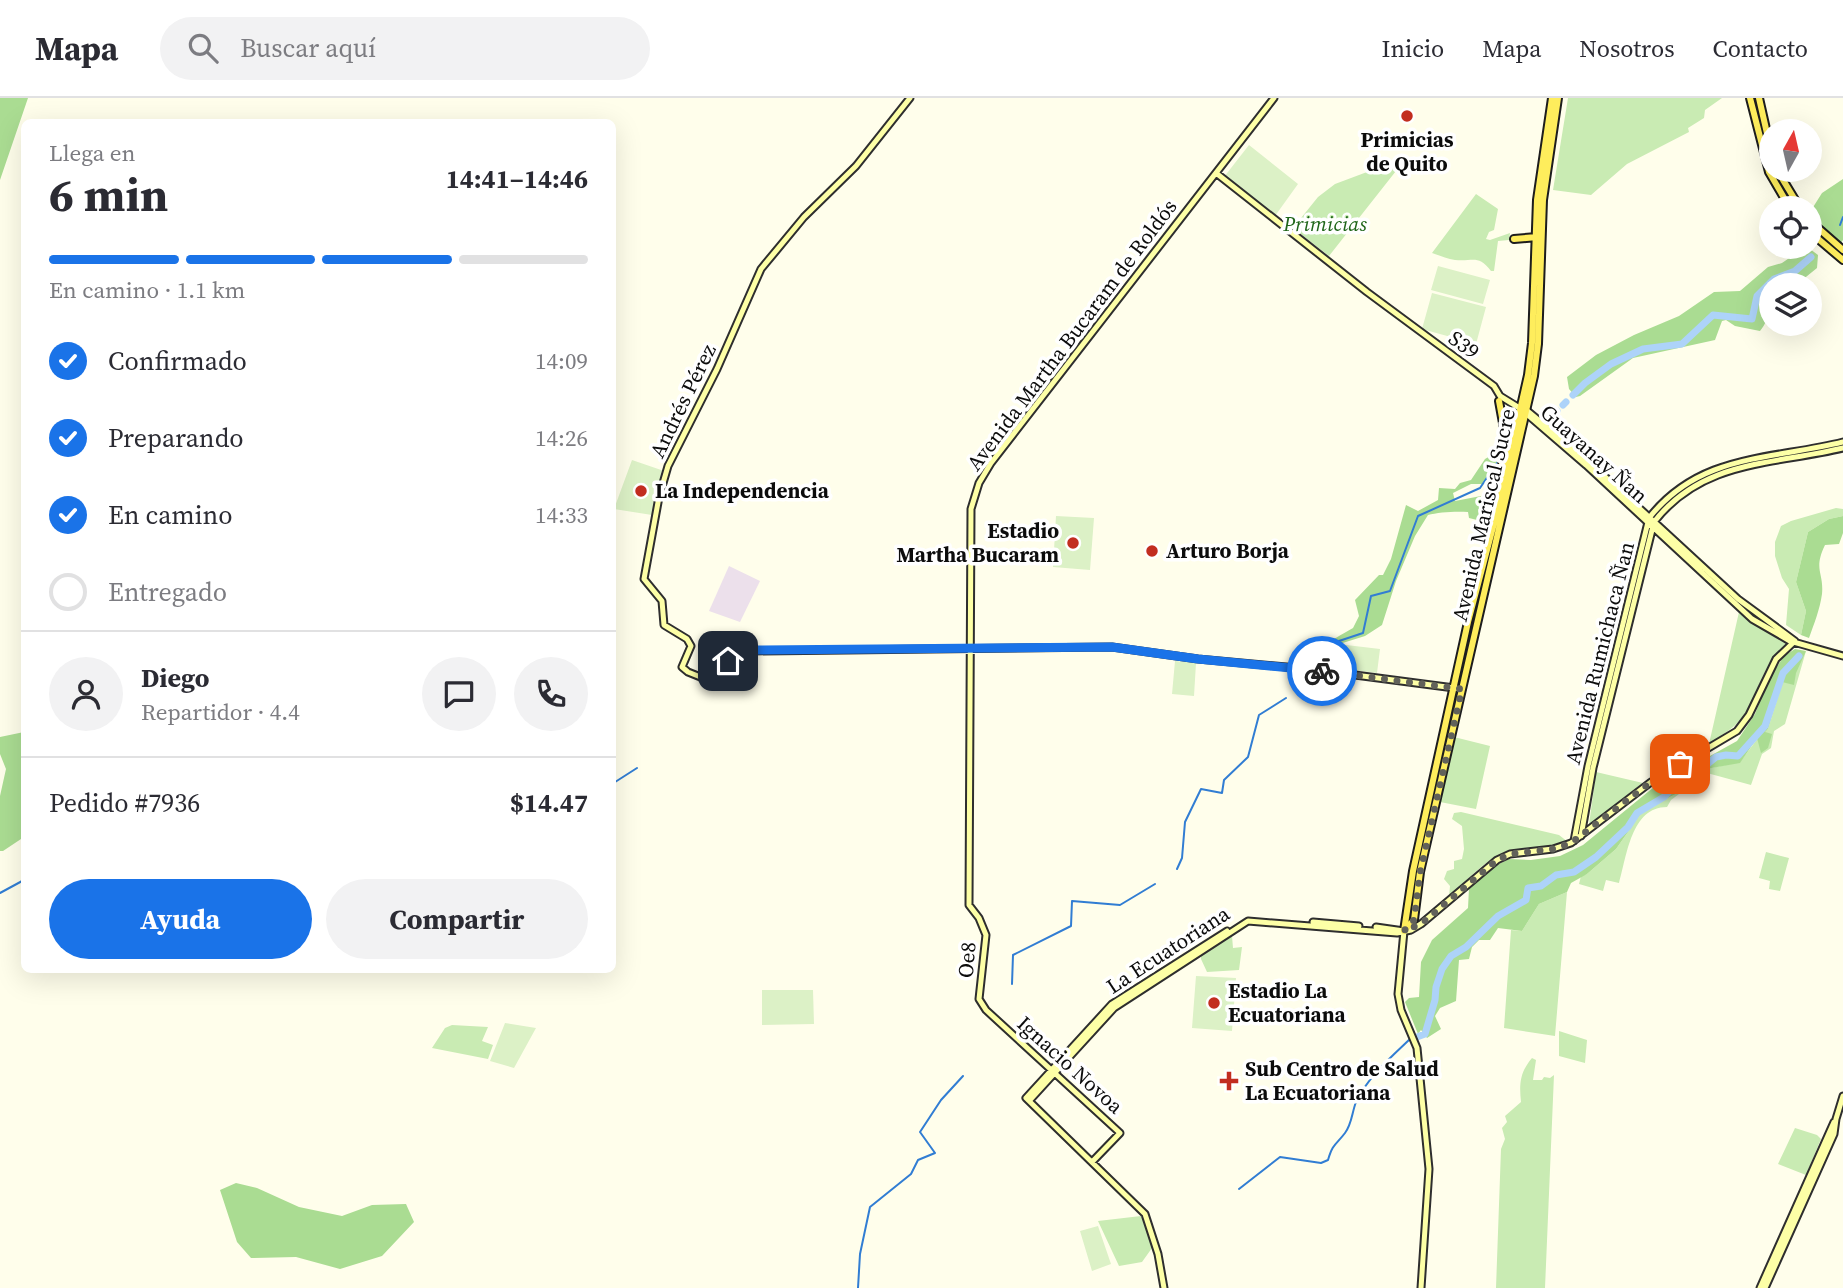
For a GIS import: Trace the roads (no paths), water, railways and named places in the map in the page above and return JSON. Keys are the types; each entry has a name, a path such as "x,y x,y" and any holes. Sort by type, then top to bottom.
{"main road":[{"name":"Avenida Mariscal Sucre","path":"1458,688 1475,595 1507,470 1515,450 1537,350 1536,283 1540,169 1552,98"},
{"name":"Avenida Mariscal Sucre","path":"1538,236 1559,98"},
{"path":"1750,98 1769,172 1783,196"},
{"path":"1759,98 1764,119"},
{"path":"1822,231 1843,250"},
{"path":"1514,239 1538,236"},
{"path":"1822,243 1843,260"},
{"path":"1499,401 1504,425 1503,454 1507,470"},
{"name":"Avenida Mariscal Sucre","path":"1404,931 1413,871 1507,470"}],"street":[{"name":"Andrés Pérez","path":"910,98 856,166 804,217 761,269 722,359 668,466 662,484 644,579 662,601 664,625 684,637 691,646 682,667 703,678 751,650 970,647"},
{"name":"Avenida Martha Bucaram de Roldós","path":"974,913 969,905 969,521 972,501 991,463 1274,98"},
{"name":"S39","path":"1216,173 1386,307 1488,381 1500,396 1524,411"},
{"name":"Guayanay Ñan","path":"1524,411 1702,571 1754,613 1790,635 1795,641 1843,656"},
{"name":"Avenida Rumichaca Ñan","path":"1574,841 1591,755 1650,522 1668,497 1706,472 1748,458 1843,442"},
{"name":"Avenida Rumichaca Ñan","path":"1581,836 1593,768 1650,522 1672,502 1709,478 1749,464 1843,449"},
{"path":"1053,1072 1114,1008 1248,921 1397,933 1421,924 1502,857 1513,853 1559,848 1574,841 1651,782 1737,731 1749,715 1776,659 1795,641"},
{"path":"970,647 1112,647 1458,688"},
{"name":"Oe8","path":"974,913 982,922 986,935 978,995 980,1003 986,1009"},
{"name":"La Ecuatoriana","path":"1092,1161 1028,1100 1112,1004 1248,917 1404,931"},
{"name":"Avenida Mariscal Sucre","path":"1404,931 1398,994 1401,1010 1417,1048 1429,1169 1421,1288"},
{"name":"Ignacio Novoa","path":"986,1009 1120,1133 1092,1161"},
{"path":"1760,1288 1836,1119 1843,1096"},
{"path":"1765,1288 1834,1135 1836,1119"},
{"path":"1092,1161 1144,1214 1158,1254 1164,1288"}],"waterway":[{"path":"1840,225 1843,217"},
{"path":"1573,395 1611,364 1643,349 1682,344 1713,315 1752,319 1757,296 1774,279 1795,271 1809,259"},
{"path":"1563,405 1566,402"},
{"path":"1553,415 1557,411"},
{"path":"1320,660 1327,645 1363,633 1371,596 1390,591 1418,516 1480,488 1497,463"},
{"path":"1417,1037 1425,1034 1436,987 1442,969 1451,956 1466,947 1498,916 1526,900 1528,888 1541,886 1556,875 1574,872 1596,857 1628,827 1637,813 1664,797 1679,781 1693,776 1716,757 1738,756 1765,726 1783,673 1799,656"},
{"path":"1177,869 1182,858 1185,822 1201,789 1222,793 1224,780 1248,757 1259,715 1286,698"},
{"path":"616,781 637,768"},
{"path":"0,893 21,882"},
{"path":"1012,984 1013,955 1071,926 1072,901 1120,905 1155,884"},
{"path":"1239,1189 1280,1157 1321,1163 1328,1160 1333,1147 1351,1122 1356,1102 1367,1084 1410,1039"},
{"path":"858,1288 860,1254 870,1207 911,1174 918,1160 935,1153 920,1132 941,1100 963,1076"}],"place":[{"name":"Primicias de Quito","path":"1407,116"},
{"name":"La Independencia","path":"641,491"},
{"name":"Estadio Martha Bucaram","path":"1073,543"},
{"name":"Arturo Borja","path":"1152,551"},
{"name":"Estadio La Ecuatoriana","path":"1214,1003"},
{"name":"Sub Centro de Salud La Ecuatoriana","path":"1229,1081"}],"park label":[{"name":"Primicias","path":"1325,224"}]}
